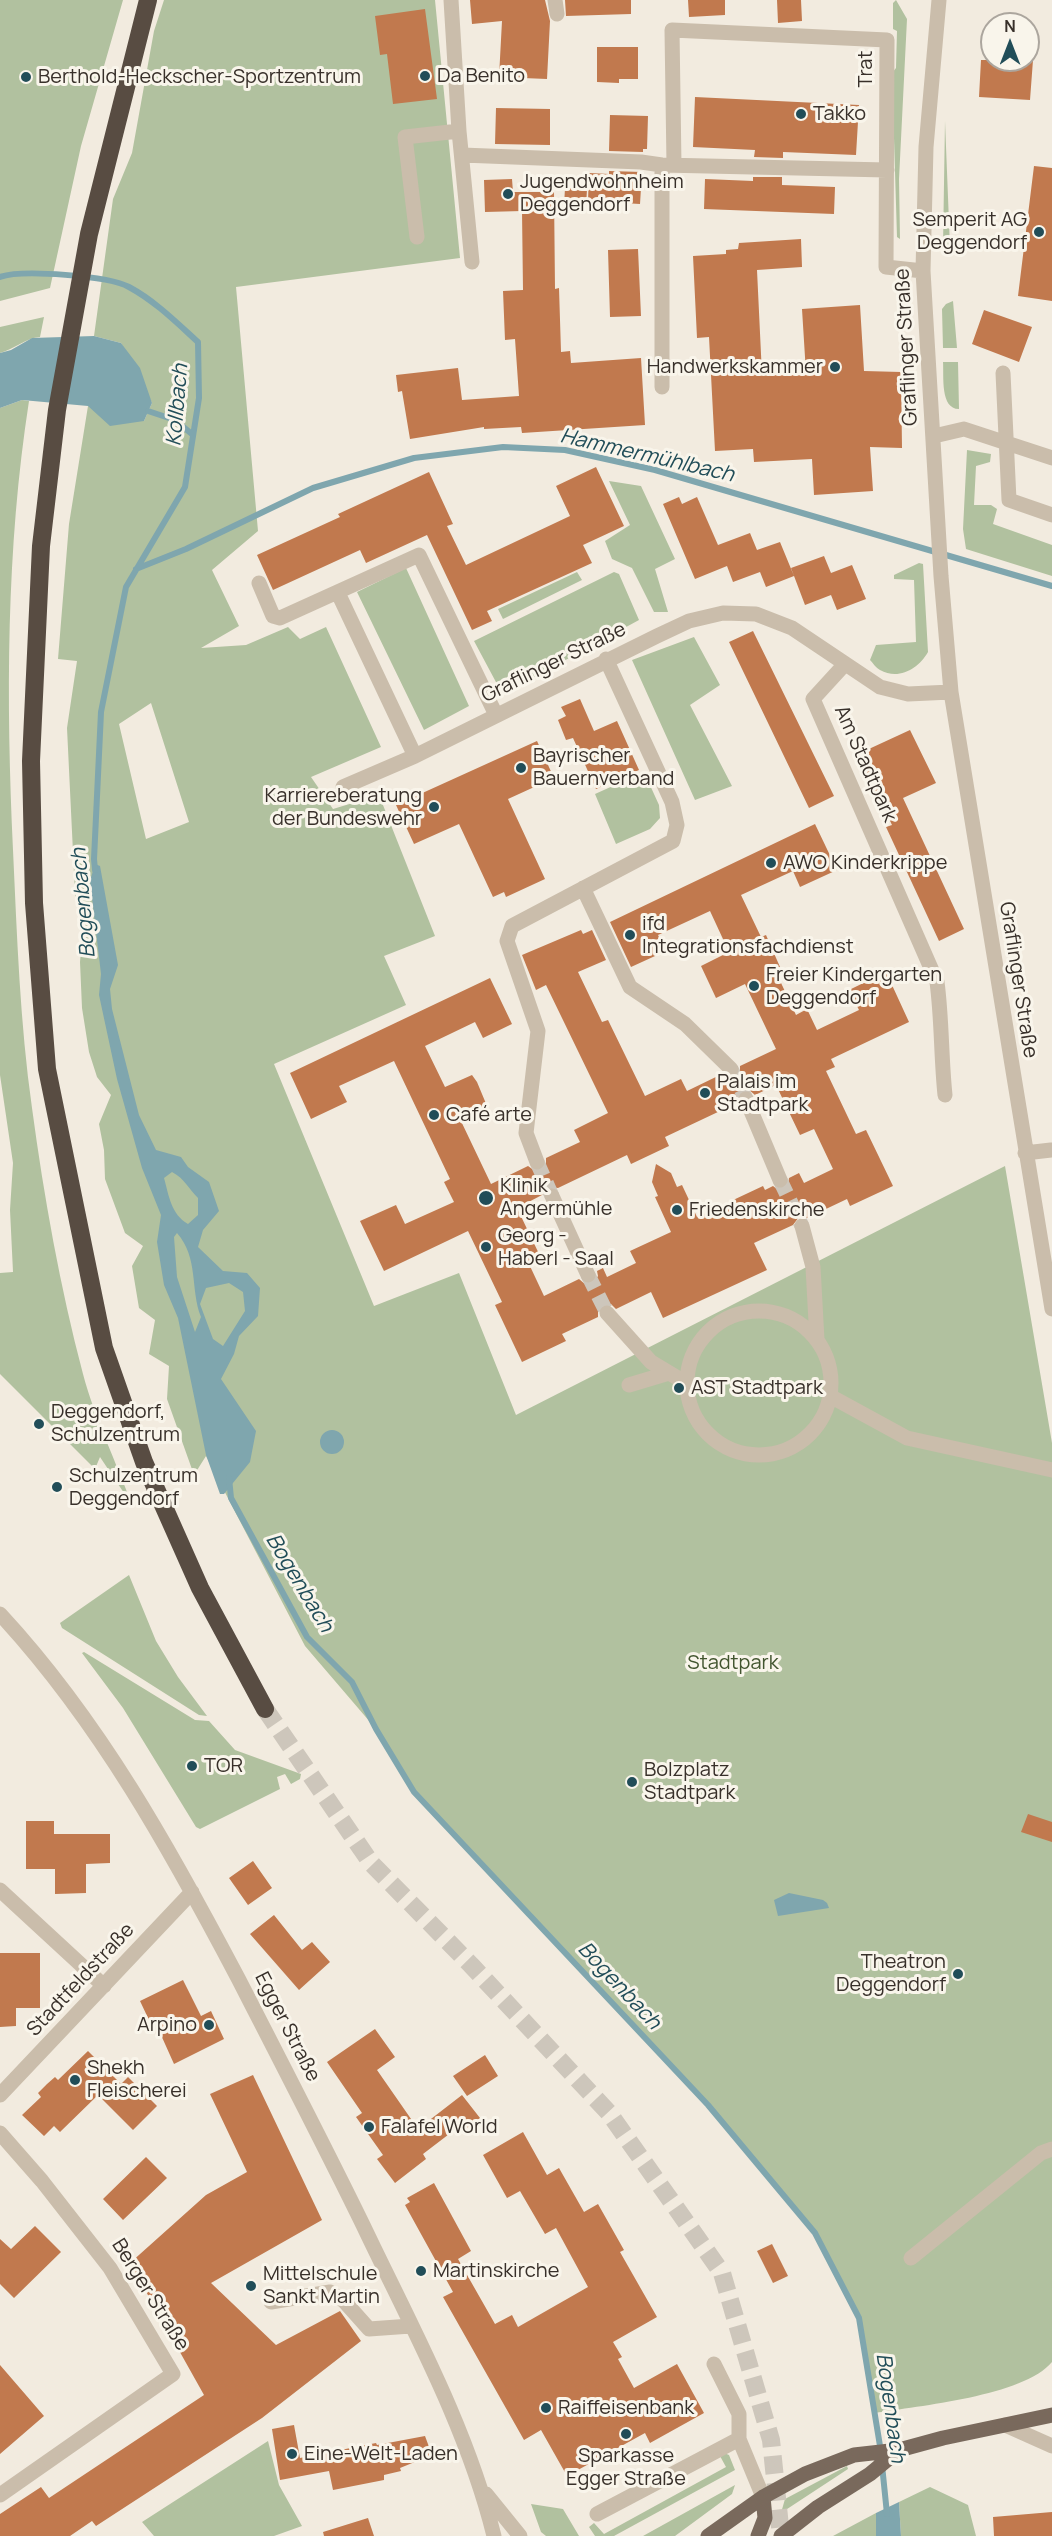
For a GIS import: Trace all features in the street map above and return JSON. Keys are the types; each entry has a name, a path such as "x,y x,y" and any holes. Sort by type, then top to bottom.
{"highway":[{"path":"148,0 89,234 57,410 41,546 31,761 34,903 47,1069 104,1348 144,1462 188,1561 265,1709"}],"main road":[{"path":"708,2536 763,2497 805,2474 854,2455 899,2450 943,2438 1052,2415"},
{"path":"789,2533 818,2507 870,2474 899,2450"},
{"path":"758,2536 765,2518 763,2497"}],"street":[{"path":"451,0 459,130 472,262"},
{"name":"Graflinger Straße","path":"939,0 926,147 923,270 940,576 951,692 1052,1309"},
{"name":"Trat","path":"662,387 672,30 887,40 886,267 923,270"},
{"path":"417,237 405,137 459,130"},
{"path":"462,155 668,165 887,170"},
{"path":"1003,373 1009,500 1052,515"},
{"path":"934,436 964,429 1052,458"},
{"path":"259,583 273,616 280,618 419,555 496,715"},
{"path":"338,593 415,756"},
{"name":"Graflinger Straße","path":"343,787 415,756 606,659 689,621 723,613 756,614 792,628 880,687 908,693 951,692"},
{"path":"537,1162 526,1133 538,1030 507,941 512,926 673,841 677,825 672,802 606,659"},
{"name":"Am Stadtpark","path":"845,664 813,699 937,982 942,1017 940,1052 945,1095"},
{"path":"583,888 630,987 685,1024 731,1069"},
{"path":"746,1099 780,1180"},
{"path":"1025,1153 1051,1150"},
{"path":"552,1196 588,1275"},
{"path":"802,1226 813,1267 817,1340"},
{"path":"749,1312 775,1313 798,1323 817,1340 826,1358 831,1377 830,1396 820,1422 807,1436 792,1447 774,1454 748,1455 724,1446 704,1430 691,1408 686,1383 695,1350 704,1336 724,1320 749,1312"},
{"path":"607,1313 651,1362 686,1383"},
{"path":"629,1385 669,1373"},
{"path":"830,1396 907,1438 1052,1470"},
{"name":"Egger Straße","path":"0,1614 69,1697 108,1750 174,1858 319,2135 411,2326 455,2421 482,2490 494,2536"},
{"path":"0,1890 104,1986"},
{"name":"Stadtfeldstraße","path":"0,2095 192,1892"},
{"name":"Berger Straße","path":"0,2133 42,2181 110,2268 173,2374 0,2495"},
{"path":"911,2258 1041,2153 1052,2149"},
{"path":"271,2302 330,2292 344,2301 369,2330 411,2326"},
{"path":"714,2364 739,2414 739,2439 763,2497"},
{"path":"1005,2425 1052,2446"},
{"path":"597,2514 739,2439"},
{"name":"Egger Straße","path":"482,2490 520,2536"}],"green space":[{"path":"0,0 123,0 81,146 50,288 0,301"},
{"name":"Stadtpark","path":"164,0 435,0 460,258 236,287 258,531 212,570 239,626 201,648 246,645 288,627 300,639 326,627 381,747 311,777 333,809 379,795 435,936 384,956 406,1005 274,1064 374,1306 459,1273 516,1415 1005,1166 1052,1443 1052,2362 1038,2374 1019,2383 969,2398 875,2413 859,2318 815,2233 708,2105 414,1792 376,1729 305,1646 206,1456 194,1475 167,1399 169,1366 149,1354 155,1320 139,1308 132,1266 143,1246 125,1233 105,1179 104,1150 99,1124 111,1095 97,1077 89,1052 82,1008 80,962 82,938 75,894 67,728 77,661 58,659 69,524 88,406 144,421 152,403 121,343 94,336 113,199 132,153 154,31","holes":["151,703 189,822 146,839 119,724"]},
{"path":"896,0 907,19 899,179 900,239 897,237 892,73 896,68 897,31 893,29 893,3"},
{"path":"945,121 950,248 943,246"},
{"path":"953,301 957,348 943,348 942,309"},
{"path":"44,317 40,337 30,339 0,353 0,327"},
{"path":"943,362 958,362 959,409 953,408 946,398"},
{"path":"22,400 29,401 21,456 12,568 9,738 19,979 25,1044 47,1208 75,1341 93,1406 132,1505 100,1457 95,1469 0,1374 0,1273 13,1272 10,1210 13,1163 0,1075 0,408"},
{"path":"967,450 991,454 990,462 976,466 974,505 991,505 997,509 993,524 1052,545 1052,576 966,549 963,529"},
{"path":"609,481 641,486 675,559 655,569 668,612 654,612 632,568 612,559 605,541 630,525"},
{"path":"919,563 923,564 928,652 914,668 901,673 887,673 870,660 876,645 916,642 914,580 894,579 894,575"},
{"path":"406,568 469,706 424,730 357,592"},
{"path":"577,572 582,580 503,619 498,609"},
{"path":"614,572 619,574 639,620 516,687 504,688 497,684 474,641"},
{"path":"694,637 720,685 690,705 732,786 695,800 632,660"},
{"path":"644,772 659,805 660,818 650,829 616,844 595,794"},
{"path":"129,1575 156,1641 178,1677 207,1716 199,1715 62,1628 60,1623"},
{"path":"84,1652 195,1720 209,1721 235,1750 301,1774 300,1779 291,1784 285,1774 277,1777 280,1789 200,1829 196,1827 123,1708 82,1653"},
{"path":"268,2441 279,2485 302,2526 274,2536 154,2536 142,2522"},
{"path":"722,2452 729,2455 735,2470 614,2536 595,2536 589,2527 594,2523 604,2534 726,2467 720,2456"},
{"path":"847,2466 848,2469 781,2513 785,2499"},
{"path":"735,2485 732,2494 675,2536 643,2536"},
{"path":"930,2487 968,2505 976,2536 901,2536 899,2502"},
{"path":"531,2504 563,2509 579,2536 546,2536 541,2532"},
{"path":"876,2513 876,2536 833,2536"}],"water":[{"path":"94,336 121,343 140,368 152,403 144,421 110,426 88,406 22,400 0,408 0,353 11,350 32,338"},
{"path":"95,864 100,866 118,965 110,989 112,1009 139,1115 156,1150 181,1157 188,1167 209,1182 219,1211 203,1230 198,1247 223,1271 247,1273 260,1288 258,1316 239,1336 234,1354 221,1379 256,1431 250,1462 224,1494 220,1494 206,1455 178,1318 164,1285 157,1242 161,1215 142,1168 117,1079 99,995 101,974 90,881","holes":["172,1172 198,1198 198,1215 188,1224 174,1210 169,1198 164,1178","177,1233 184,1243 191,1263 201,1317 195,1332 177,1277 174,1237","229,1283 243,1292 245,1311 223,1346 213,1339 200,1304 206,1288"]},
{"path":"332,1430 341,1433 344,1442 341,1451 332,1454 323,1451 320,1442 323,1433"},
{"path":"789,1893 823,1900 829,1908 778,1916 774,1900"},
{"path":"899,2502 901,2536 876,2536 876,2513"}],"building":[{"path":"470,0 545,0 550,21 547,79 499,77 502,21 472,24"},
{"path":"565,0 631,0 631,14 566,16"},
{"path":"688,0 725,0 725,15 689,17"},
{"path":"777,0 801,0 802,21 778,23"},
{"path":"425,9 437,99 393,104 387,54 380,55 375,16"},
{"path":"597,47 638,47 638,79 619,79 619,83 597,82"},
{"path":"980,72 1032,72 1030,100 979,97"},
{"path":"695,97 859,105 856,155 783,152 783,158 754,157 755,150 693,147"},
{"path":"496,108 550,109 550,145 495,144"},
{"path":"610,115 648,116 647,149 643,149 643,152 609,151"},
{"name":"Semperit AG Deggendorf","path":"1034,166 1052,168 1052,301 1018,296"},
{"path":"609,171 642,172 640,204 588,201 589,173 609,174"},
{"path":"753,177 782,177 782,185 835,187 834,214 704,209 705,179 753,181"},
{"path":"512,179 513,192 554,192 555,289 559,288 561,352 570,351 571,363 641,358 645,425 522,433 521,427 484,429 484,427 410,439 402,391 398,392 396,375 458,368 462,400 519,396 515,339 505,340 503,291 523,290 522,211 485,212 484,180"},
{"path":"565,188 587,189 586,207 564,206"},
{"name":"Handwerkskammer","path":"801,239 802,267 757,270 762,375 806,373 802,309 860,305 864,371 901,372 902,448 870,447 873,491 814,495 812,459 754,462 753,449 715,451 709,337 697,338 693,256 726,254 726,250 738,249 739,243"},
{"path":"638,249 641,316 610,317 608,250"},
{"path":"984,310 1032,327 1019,362 972,344"},
{"path":"596,467 624,526 583,545 592,563 487,611 492,621 472,630 427,535 366,563 360,550 273,590 257,555 340,517 338,514 429,472 453,524 447,526 466,565 570,516 556,486"},
{"path":"679,497 682,504 697,497 718,545 750,533 757,550 780,542 794,576 766,587 760,572 733,582 727,566 695,579 663,504"},
{"path":"824,556 831,573 852,565 866,599 837,610 831,595 805,605 791,568"},
{"path":"753,631 834,796 809,808 729,642"},
{"path":"580,699 594,731 617,721 639,770 596,789 573,738 566,740 558,720 566,716 561,707"},
{"path":"910,730 936,783 903,798 964,929 939,941 886,827 892,825 858,754"},
{"path":"537,741 554,778 508,799 545,879 506,897 504,892 493,897 459,824 414,844 396,805"},
{"name":"Palais im Stadtpark","path":"815,824 837,870 800,887 793,871 741,895 761,937 766,935 780,967 775,970 796,1015 807,1009 817,1030 859,1010 849,990 886,972 909,1022 831,1059 835,1067 826,1071 856,1134 866,1130 893,1186 850,1206 847,1199 807,1218 799,1217 793,1225 754,1243 767,1270 663,1318 651,1292 616,1309 611,1304 604,1304 598,1309 598,1317 562,1334 566,1341 522,1362 495,1305 502,1302 468,1231 384,1271 360,1221 396,1205 405,1224 454,1202 444,1182 450,1179 394,1061 339,1086 347,1102 311,1119 290,1073 490,978 512,1024 483,1038 475,1022 425,1046 445,1087 472,1075 477,1082 487,1106 460,1119 491,1184 528,1166 535,1171 541,1171 546,1164 546,1158 580,1142 574,1130 608,1113 546,985 536,990 522,955 581,930 583,934 592,930 606,960 578,972 602,1022 608,1020 645,1096 681,1079 687,1091 722,1074 728,1078 734,1078 740,1072 740,1066 776,1049 745,984 716,998 701,966 729,952 710,911 658,935 666,951 631,967 610,922","holes":["776,1085 800,1135 814,1129 833,1169 804,1183 799,1173 789,1178 788,1185 783,1189 778,1190 773,1186 765,1190 763,1186 697,1217 682,1185 677,1187 671,1173 656,1164 652,1182 658,1196 655,1197 671,1232 630,1251 636,1263 607,1277 603,1268 597,1271 598,1276 593,1284 586,1285 579,1279 544,1296 529,1264 541,1258 517,1208 542,1195 549,1187 558,1188 627,1155 631,1164 669,1146 665,1137 737,1103 736,1097 742,1090 748,1089 755,1095"]},
{"path":"1028,1814 1052,1822 1052,1842 1021,1832"},
{"path":"26,1821 54,1821 54,1834 110,1834 110,1863 86,1864 86,1893 55,1894 55,1869 26,1869"},
{"path":"253,1861 272,1888 248,1905 229,1878"},
{"path":"274,1915 302,1950 312,1942 330,1962 299,1990 250,1934"},
{"path":"0,1953 40,1953 40,2008 16,2008 16,2026 0,2027"},
{"path":"183,1980 201,2016 211,2011 224,2039 174,2064 161,2035 157,2037 140,2001"},
{"path":"375,2029 395,2057 377,2070 418,2129 462,2095 480,2118 460,2133 457,2128 423,2154 426,2159 395,2183 377,2159 383,2155 356,2117 362,2113 327,2062"},
{"path":"88,2051 121,2084 128,2077 157,2106 133,2130 98,2095 60,2132 54,2126 44,2136 22,2115 41,2097 38,2093 47,2084 55,2077 58,2080"},
{"path":"485,2055 498,2076 467,2096 453,2076"},
{"name":"Mittelschule Sankt Martin","path":"253,2075 322,2220 211,2283 276,2345 340,2311 361,2341 262,2418 96,2526 92,2521 70,2536 0,2536 0,2514 41,2487 49,2498 204,2395 130,2263 206,2195 247,2172 210,2094"},
{"path":"523,2132 547,2175 559,2168 584,2212 598,2204 624,2250 620,2252 657,2317 613,2342 622,2357 618,2359 634,2388 677,2364 704,2413 650,2443 645,2433 567,2476 541,2430 524,2440 443,2297 453,2292 405,2205 410,2202 407,2198 434,2183 471,2251 458,2259 495,2324 512,2315 518,2327 588,2287 556,2228 545,2234 520,2191 507,2198 483,2155"},
{"path":"146,2157 167,2178 123,2220 103,2199"},
{"path":"35,2226 61,2252 14,2298 0,2284 0,2239 11,2249"},
{"path":"772,2244 788,2276 773,2283 757,2251"},
{"path":"0,2365 44,2416 0,2454"},
{"path":"294,2425 300,2458 425,2436 432,2455 400,2468 401,2471 384,2475 384,2480 333,2490 329,2471 280,2480 272,2429"},
{"path":"1052,2512 1052,2536 994,2536 993,2517"},
{"path":"368,2518 374,2536 324,2536 323,2532"}],"waterway":[{"name":"Kollbach","path":"0,277 45,274 85,277 119,283 148,299 198,342 199,398 185,487 126,587 101,712 95,870"},
{"path":"148,411 175,420 193,435"},
{"name":"Hammermühlbach","path":"136,569 186,549 313,488 414,458 503,447 565,450 655,470 1052,586"},
{"name":"Bogenbach","path":"229,1478 231,1498 307,1637 352,1682 376,1729 414,1792 708,2105 815,2233 859,2318 881,2452"},
{"name":"Bogenbach","path":"882,2465 887,2514"}],"tunnel":[{"path":"731,1069 746,1099"},
{"path":"537,1162 552,1196"},
{"path":"780,1180 802,1226"},
{"path":"588,1275 607,1313"},
{"path":"265,1709 371,1863 471,1965 609,2113 722,2273 771,2440 781,2536"}],"place":[{"name":"Da Benito","path":"425,76"},
{"name":"Berthold-Heckscher-Sportzentrum","path":"26,77"},
{"name":"Takko","path":"801,114"},
{"name":"Jugendwohnheim Deggendorf","path":"508,194"},
{"name":"Semperit AG Deggendorf","path":"1039,232"},
{"name":"Handwerkskammer","path":"835,367"},
{"name":"Bayrischer Bauernverband","path":"521,768"},
{"name":"Karriereberatung der Bundeswehr","path":"434,807"},
{"name":"AWO Kinderkrippe","path":"771,863"},
{"name":"ifd Integrationsfachdienst","path":"630,935"},
{"name":"Freier Kindergarten Deggendorf","path":"754,986"},
{"name":"Palais im Stadtpark","path":"705,1093"},
{"name":"Café arte","path":"434,1115"},
{"name":"Klinik Angermühle","path":"486,1198"},
{"name":"Friedenskirche","path":"677,1210"},
{"name":"Georg - Haberl - Saal","path":"486,1247"},
{"name":"AST Stadtpark","path":"679,1388"},
{"name":"Deggendorf, Schulzentrum","path":"39,1424"},
{"name":"Schulzentrum Deggendorf","path":"57,1487"},
{"name":"TOR","path":"192,1766"},
{"name":"Bolzplatz Stadtpark","path":"632,1782"},
{"name":"Theatron Deggendorf","path":"958,1974"},
{"name":"Arpino","path":"209,2025"},
{"name":"Shekh Fleischerei","path":"75,2080"},
{"name":"Falafel World","path":"369,2127"},
{"name":"Martinskirche","path":"421,2271"},
{"name":"Mittelschule Sankt Martin","path":"251,2286"},
{"name":"Raiffeisenbank","path":"546,2408"},
{"name":"Sparkasse Egger Straße","path":"626,2434"},
{"name":"Eine-Welt-Laden","path":"292,2454"}]}
